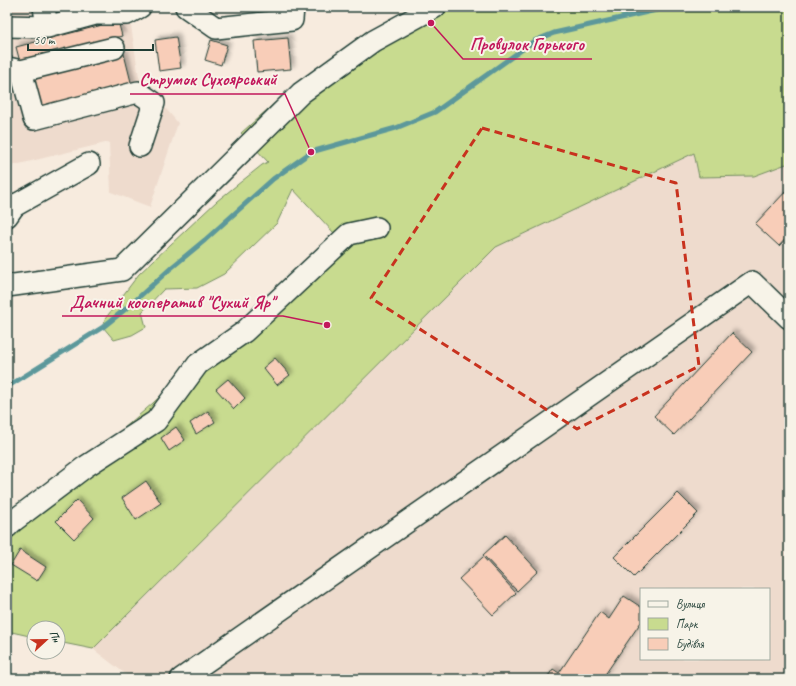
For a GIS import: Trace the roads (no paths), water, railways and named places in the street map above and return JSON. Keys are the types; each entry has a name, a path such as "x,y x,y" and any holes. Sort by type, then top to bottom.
{"street":[{"path":"7,26 45,17 94,11 127,14 140,7"},
{"path":"186,7 216,28 293,14"},
{"path":"7,286 122,270 301,93 373,41 435,7"},
{"path":"114,48 14,69 34,119 138,92 154,103 140,146"},
{"path":"7,216 14,206 89,164"},
{"path":"7,527 85,467 156,421 198,364 244,332 349,234 377,228"},
{"path":"181,679 752,282 789,318"}],"waterway":[{"path":"7,387 103,327 205,240 273,179 311,152 396,128 435,112 534,41 554,33 670,7"}],"place":[{"name":"Провулок Горького","path":"431,23"},
{"name":"Струмок Сухоярський","path":"311,152"},
{"name":"Дачний кооператив \"Сухий Яр\"","path":"327,325"}]}
